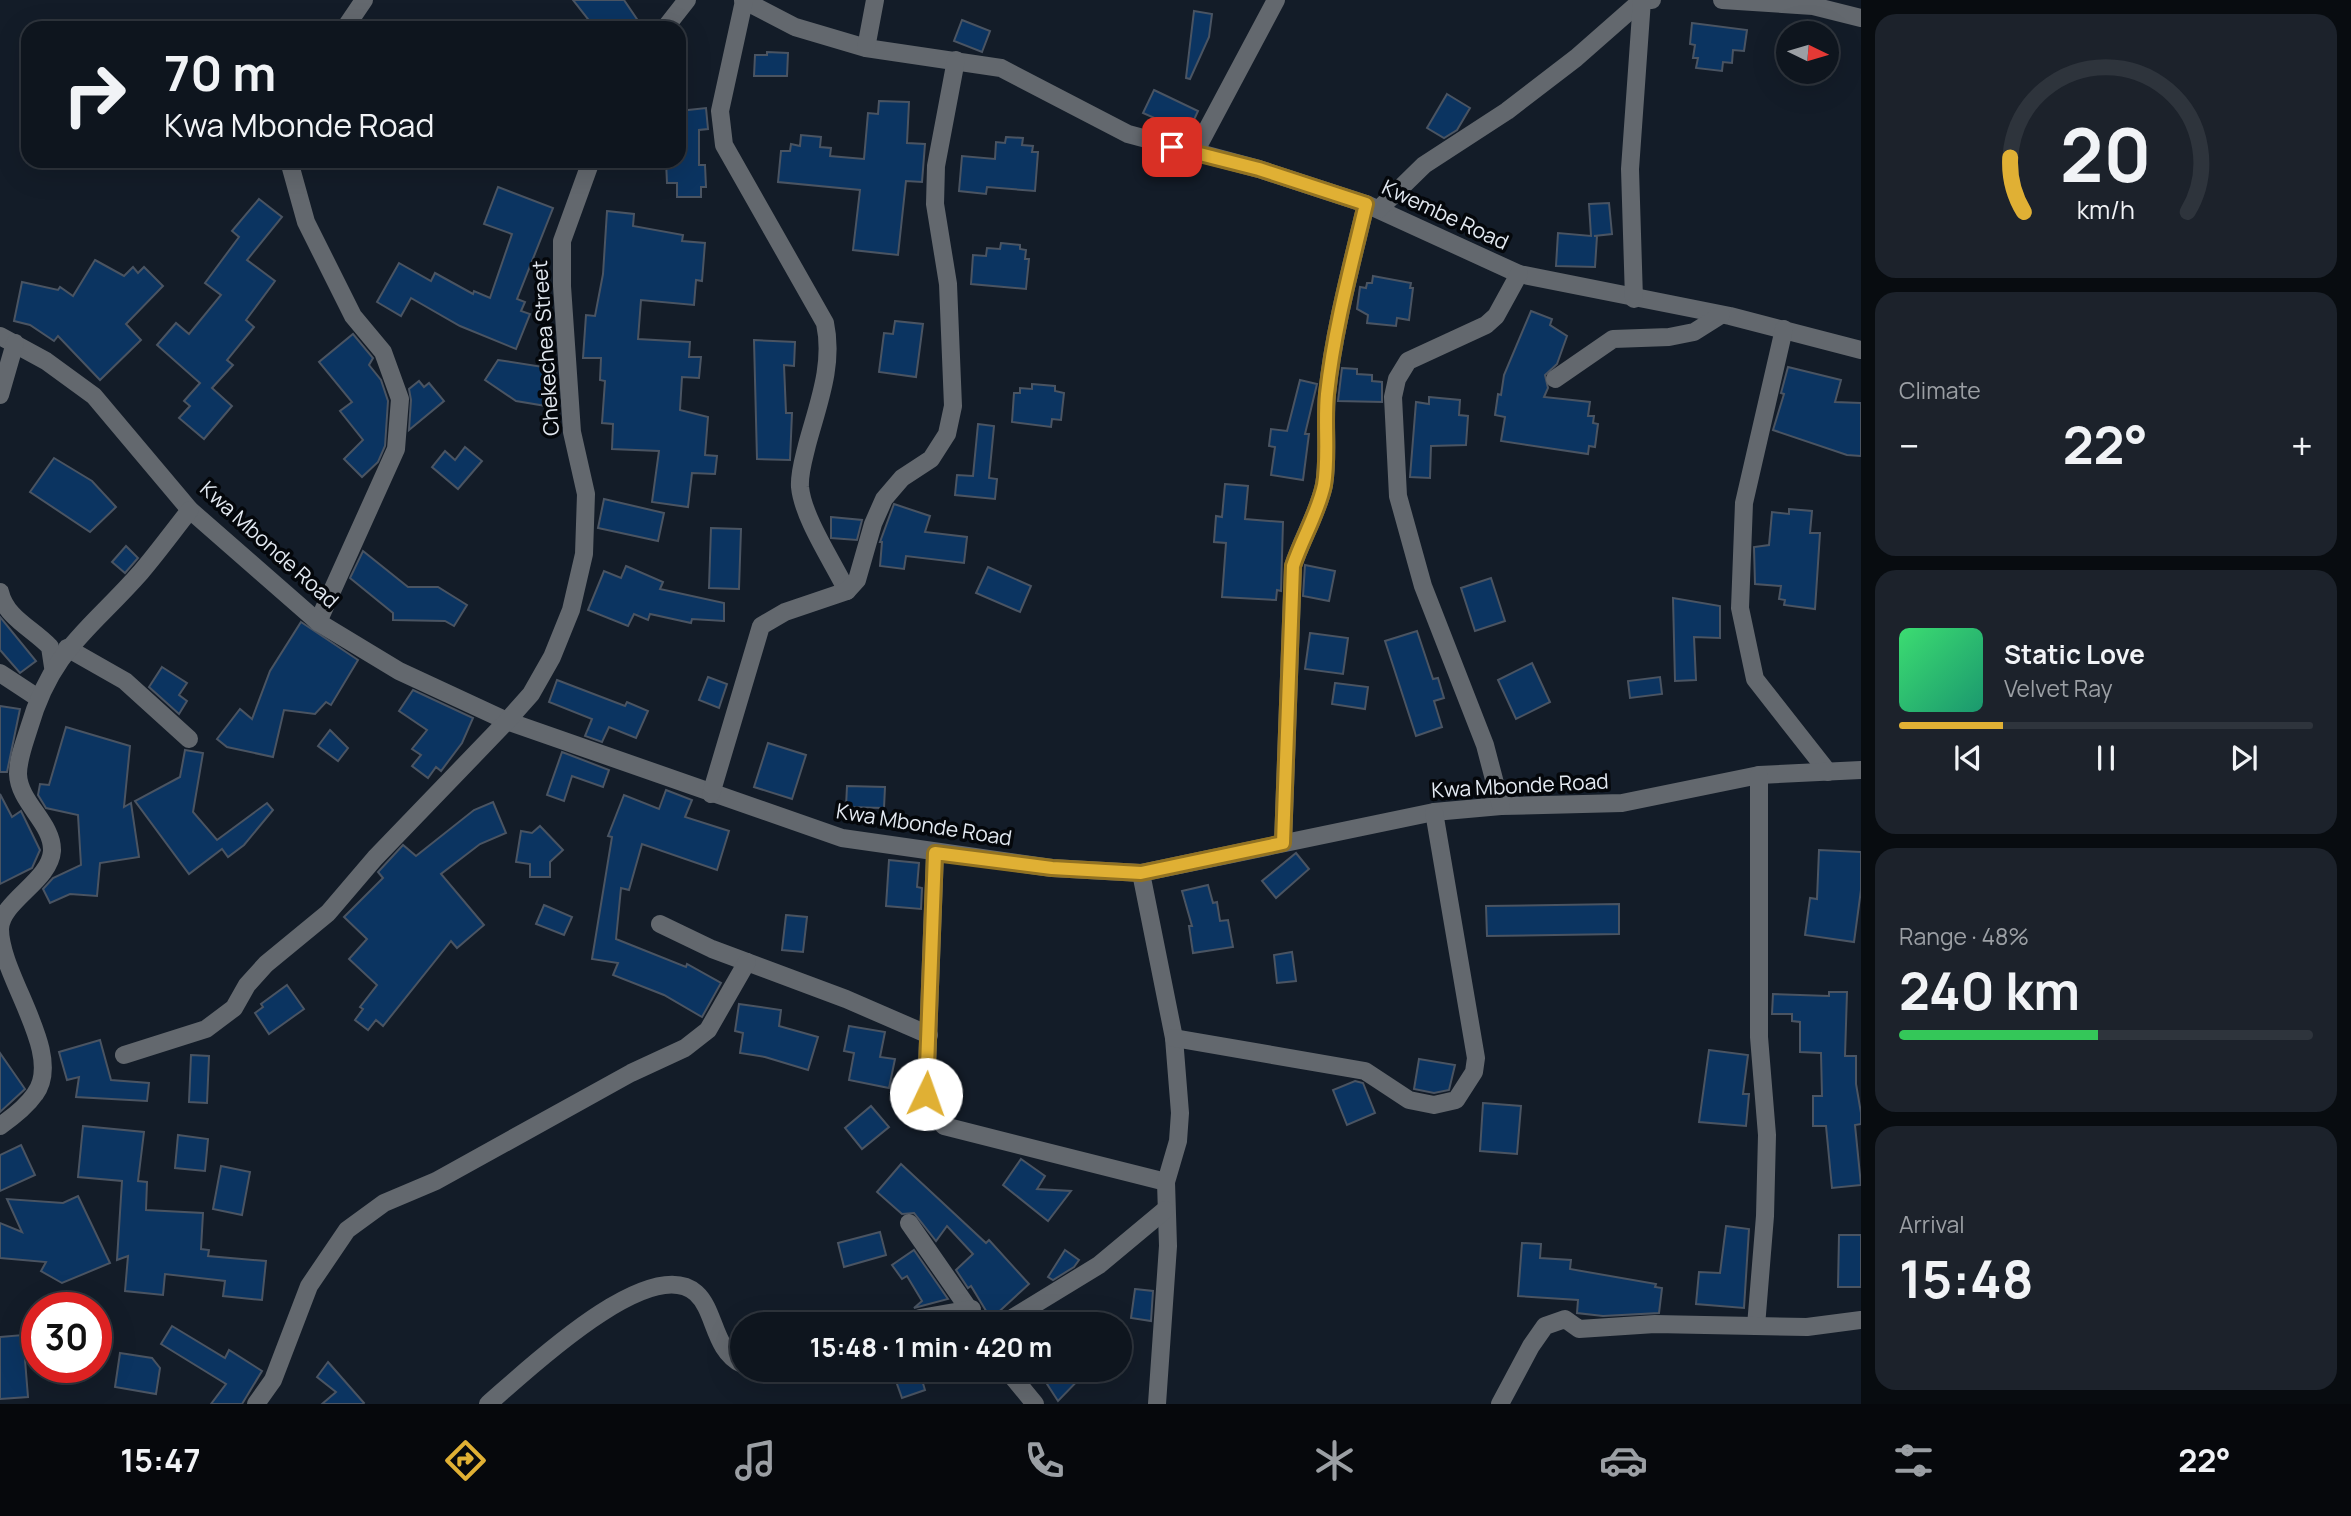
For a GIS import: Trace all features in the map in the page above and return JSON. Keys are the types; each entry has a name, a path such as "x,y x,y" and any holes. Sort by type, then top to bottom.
{"street":[{"path":"350,21 365,0"},
{"path":"670,21 687,0"},
{"path":"743,0 720,111 724,145 825,323 830,347 827,370 802,467 800,488 805,508 847,591"},
{"name":"Kwembe Road","path":"743,0 795,27 866,48 1001,68 1128,134 1259,169 1372,207 1519,274 1721,315 1861,350"},
{"path":"866,48 875,0"},
{"path":"1194,153 1276,0"},
{"path":"1283,843 1293,566 1303,535 1317,510 1324,483 1327,397 1334,340 1372,207 1424,165 1507,111 1576,58 1642,0 1652,0"},
{"path":"1634,299 1630,169 1642,0"},
{"path":"1722,0 1813,6 1861,18"},
{"path":"711,794 761,626 785,612 847,591 857,580 884,499 902,478 931,458 947,434 953,406 948,284 936,191 936,166 956,60"},
{"path":"291,168 306,222 352,316 383,352 400,399 396,449 318,622"},
{"name":"Chekechea Street","path":"124,1055 206,1029 234,1007 247,985 266,964 328,913 375,858 507,721 531,694 542,675 571,610 584,554 586,494 572,432 562,286 562,241 589,168"},
{"path":"1501,806 1485,745 1423,586 1398,496 1392,397 1397,379 1408,361 1486,325 1496,316 1519,274"},
{"path":"1555,379 1613,339 1669,337 1694,332 1721,315"},
{"path":"1784,329 1744,503 1740,608 1755,679 1828,772"},
{"path":"0,395 8,339"},
{"name":"Kwa Mbonde Road","path":"8,339 94,396 190,510 318,622 399,671 507,721 842,838 1052,868 1141,873 1434,812 1501,806 1622,803 1759,775 1861,770"},
{"path":"0,1126 36,1094 44,1069 37,1038 8,968 0,928 5,915 45,869 52,850 50,838 22,793 18,779 19,763 38,698 53,667 67,648 142,571 190,510"},
{"path":"0,592 3,605 13,618 50,648 53,667"},
{"path":"67,648 125,681 189,739"},
{"path":"0,673 38,698"},
{"path":"1756,1326 1765,1216 1767,1135 1759,1037 1759,775"},
{"path":"1174,1038 1364,1071 1409,1100 1434,1105 1456,1100 1474,1072 1476,1058 1434,812"},
{"path":"935,853 926,1094 933,1115 944,1126 1166,1182"},
{"path":"1141,873 1174,1038 1180,1113 1178,1141 1166,1182 1168,1246 1157,1404"},
{"path":"660,924 929,1035"},
{"path":"256,1404 273,1380 309,1286 347,1230 384,1203 436,1181 631,1073 685,1048 708,1030 747,962"},
{"path":"1022,1312 1099,1265 1165,1210"},
{"path":"909,1223 972,1312"},
{"path":"488,1404 567,1334 603,1310 645,1292 672,1285 688,1287 699,1295 725,1350 730,1354"},
{"path":"1500,1404 1545,1326 1565,1319 1579,1329 1654,1324 1807,1327 1861,1320"},
{"path":"1017,1382 1035,1404"}],"building":[{"path":"573,0 624,0 638,21 590,21"},
{"path":"1194,11 1212,14 1209,37 1190,79 1186,78"},
{"path":"962,20 990,31 982,52 954,41"},
{"path":"1692,23 1747,30 1744,51 1733,50 1732,63 1723,62 1722,71 1696,68 1698,58 1693,58 1695,45 1690,44"},
{"path":"767,52 788,53 787,76 754,76 755,55 767,55"},
{"path":"1154,90 1198,111 1188,133 1143,113"},
{"path":"1447,94 1470,108 1457,130 1444,138 1427,128"},
{"path":"879,101 909,102 907,143 925,144 922,182 906,181 898,255 853,250 860,190 778,182 781,151 790,151 791,144 800,146 801,135 821,137 820,147 831,148 830,156 864,159 868,113 878,114"},
{"path":"706,108 708,129 699,130 699,165 705,165 706,187 701,187 701,197 677,197 677,183 667,183 666,168 686,168 686,110"},
{"path":"1006,137 1023,138 1022,145 1033,146 1032,152 1038,152 1035,191 987,187 986,194 959,191 962,156 995,159 996,142 1005,143"},
{"path":"498,187 553,208 517,299 525,302 521,311 530,314 516,349 460,326 411,298 401,316 377,302 399,263 431,281 435,273 473,294 474,291 490,298 512,234 484,224"},
{"path":"259,199 282,217 247,260 275,281 246,320 254,327 227,360 233,365 212,388 232,406 204,439 179,418 190,406 184,401 200,383 157,345 176,323 189,334 221,295 205,283 239,237 232,231"},
{"path":"1609,203 1612,234 1594,236 1597,236 1595,267 1556,266 1558,233 1591,236 1589,204"},
{"path":"607,211 634,214 633,226 683,235 682,241 705,243 702,281 696,280 694,305 641,300 638,339 690,342 689,357 701,357 699,378 682,377 680,410 708,417 705,455 717,456 715,474 692,473 688,507 652,502 659,451 612,449 613,424 602,423 605,381 600,380 601,358 583,358 586,315 595,316 603,274"},
{"path":"1001,243 1020,245 1020,249 1026,250 1025,259 1029,259 1026,289 971,284 973,255 986,256 987,248 1000,249"},
{"path":"95,260 124,276 133,267 138,273 144,267 163,286 126,324 141,340 100,380 58,336 54,341 30,325 14,321 22,282 58,290 60,287 73,296"},
{"path":"1373,276 1411,283 1410,288 1413,288 1409,320 1397,318 1396,326 1367,323 1368,315 1357,309 1360,287 1366,288 1367,283 1372,283"},
{"path":"1531,311 1552,319 1550,325 1567,336 1557,364 1545,375 1548,388 1544,397 1590,402 1588,416 1594,416 1593,423 1598,424 1595,447 1589,446 1588,454 1501,441 1505,417 1495,415 1498,394 1501,395 1504,375"},
{"path":"895,321 923,324 916,377 879,372 884,333 893,334"},
{"path":"353,334 373,358 369,365 381,380 388,401 385,446 378,462 362,477 344,459 363,440 340,411 352,402 319,362"},
{"path":"754,340 795,342 794,366 784,365 786,413 792,413 790,460 757,459"},
{"path":"498,360 556,369 552,407 516,401 485,380"},
{"path":"1788,367 1841,380 1835,402 1861,403 1861,456 1847,455 1773,430 1784,394 1781,393"},
{"path":"1342,368 1357,369 1357,374 1372,375 1372,381 1382,382 1382,402 1338,401"},
{"path":"1300,380 1317,384 1305,434 1309,434 1303,480 1271,475 1275,447 1269,446 1271,429 1287,431"},
{"path":"419,381 424,387 429,383 444,401 409,430 409,389"},
{"path":"1032,384 1055,386 1055,391 1064,393 1061,420 1052,419 1051,427 1012,422 1014,393 1020,393 1020,388 1032,389"},
{"path":"1429,397 1460,400 1459,415 1468,416 1466,445 1431,446 1430,478 1410,477 1416,402 1429,404"},
{"path":"978,424 994,426 989,478 997,479 995,499 955,495 957,475 973,476"},
{"path":"465,447 482,461 458,489 432,467 445,451 455,460"},
{"path":"54,458 92,481 116,507 90,532 30,492"},
{"path":"1225,484 1248,486 1245,519 1283,522 1281,591 1277,590 1276,600 1222,597 1226,543 1214,542 1216,516 1222,517"},
{"path":"604,499 664,513 658,541 598,528"},
{"path":"894,504 930,516 925,532 967,537 964,563 906,556 904,569 880,566 880,542"},
{"path":"1789,509 1812,511 1810,533 1820,533 1815,609 1784,605 1785,600 1779,599 1781,586 1755,584 1754,547 1769,545 1772,512 1789,514"},
{"path":"831,517 862,520 857,540 831,538"},
{"path":"711,528 741,529 739,589 709,588"},
{"path":"126,546 138,558 125,573 112,562"},
{"path":"363,551 408,587 438,587 467,605 454,626 445,621 393,620 393,613 350,578"},
{"path":"1305,565 1335,571 1329,601 1303,596"},
{"path":"626,566 663,582 660,589 724,603 724,621 692,619 691,623 650,614 648,620 634,614 628,626 588,610 604,571 621,578"},
{"path":"988,567 1031,586 1020,612 976,593"},
{"path":"1491,578 1505,621 1475,631 1461,588"},
{"path":"1673,598 1720,606 1720,638 1694,637 1696,680 1675,681"},
{"path":"0,617 36,661 20,673 0,650"},
{"path":"301,622 358,660 331,705 326,702 315,714 284,710 273,757 227,747 217,739 240,709 252,719 270,671"},
{"path":"1417,631 1433,679 1438,678 1444,698 1434,701 1442,727 1416,736 1385,641"},
{"path":"1310,633 1348,638 1343,674 1305,669"},
{"path":"1532,663 1550,702 1516,719 1498,680"},
{"path":"162,667 187,683 179,695 187,701 179,714 149,687"},
{"path":"708,677 727,684 719,708 699,700"},
{"path":"1660,677 1662,694 1630,698 1628,681"},
{"path":"557,680 625,706 627,702 648,711 636,738 609,727 602,742 585,736 592,719 549,702"},
{"path":"1335,683 1368,687 1365,709 1332,704"},
{"path":"413,690 473,718 462,743 441,771 436,767 428,778 412,766 421,755 412,749 427,730 399,711"},
{"path":"0,706 20,709 7,772 0,772"},
{"path":"66,727 130,746 124,807 131,803 139,857 100,863 97,896 70,894 50,903 43,889 53,878 81,865 78,815 46,808 38,795 40,784 49,785"},
{"path":"330,730 348,748 338,761 318,746"},
{"path":"768,743 806,755 792,799 754,787"},
{"path":"185,750 203,753 193,812 217,840 267,803 273,810 244,845 228,857 222,849 189,874 135,801 180,777"},
{"path":"562,752 609,770 603,787 572,776 564,801 547,795"},
{"path":"847,786 885,787 884,808 846,807"},
{"path":"666,790 692,800 685,817 729,831 717,870 642,844 629,890 621,888 616,939 686,967 687,964 721,983 702,1017 664,995 613,975 618,963 592,959 612,837 608,836 624,795 659,809"},
{"path":"0,794 12,817 21,811 40,850 32,868 0,884"},
{"path":"493,802 506,833 480,844 441,874 484,925 457,948 451,941 383,1026 376,1020 368,1030 355,1020 363,1009 360,1007 377,985 349,959 367,939 344,917 383,878 378,872 403,845 416,856 474,810"},
{"path":"540,826 563,850 550,862 550,877 530,877 530,864 516,862 521,831 532,833"},
{"path":"1819,850 1861,852 1861,890 1854,942 1805,935 1810,898 1817,899"},
{"path":"1296,853 1309,869 1276,898 1262,881"},
{"path":"889,860 919,863 917,887 922,888 921,909 886,906"},
{"path":"1208,885 1213,903 1217,902 1220,921 1228,920 1233,947 1193,953 1189,926 1192,926 1182,891"},
{"path":"1619,904 1619,934 1487,936 1486,906"},
{"path":"544,905 572,917 564,935 536,924"},
{"path":"786,915 807,917 803,952 782,950"},
{"path":"1292,952 1296,981 1277,983 1274,955"},
{"path":"287,985 304,1009 269,1034 255,1013 263,1007 261,1004"},
{"path":"1829,992 1847,992 1845,1056 1856,1056 1856,1084 1861,1113 1861,1124 1855,1125 1861,1185 1832,1188 1826,1126 1813,1126 1813,1096 1822,1096 1821,1053 1800,1052 1800,1022 1792,1021 1792,1014 1772,1014 1773,994 1829,996"},
{"path":"739,1004 781,1010 779,1026 818,1037 808,1070 765,1057 740,1053 743,1033 735,1031"},
{"path":"849,1026 885,1032 880,1057 895,1059 889,1088 849,1080 854,1053 844,1051"},
{"path":"100,1040 111,1080 149,1083 147,1101 76,1097 79,1077 67,1080 59,1052"},
{"path":"1709,1050 1748,1055 1743,1094 1749,1094 1746,1126 1699,1122"},
{"path":"0,1053 25,1089 0,1112"},
{"path":"191,1055 209,1056 207,1103 189,1102"},
{"path":"1419,1059 1455,1065 1449,1090 1434,1093 1414,1089"},
{"path":"1355,1081 1363,1083 1375,1113 1347,1125 1333,1090"},
{"path":"1483,1103 1521,1106 1517,1154 1480,1151"},
{"path":"871,1106 889,1127 862,1149 845,1128"},
{"path":"83,1126 144,1132 138,1181 147,1182 146,1210 203,1213 201,1249 209,1250 208,1256 266,1261 262,1300 223,1296 225,1281 165,1274 163,1295 125,1291 128,1256 117,1260 122,1181 78,1177"},
{"path":"178,1135 208,1139 205,1171 175,1168"},
{"path":"21,1145 35,1175 0,1191 0,1155"},
{"path":"1021,1159 1045,1176 1037,1189 1071,1191 1048,1221 1003,1185"},
{"path":"901,1164 986,1243 989,1240 1029,1284 999,1312 987,1312 971,1286 968,1288 956,1270 973,1254 947,1226 936,1241 914,1213 902,1214 877,1192"},
{"path":"221,1166 250,1172 242,1215 213,1209"},
{"path":"78,1196 110,1263 62,1283 41,1271 46,1262 0,1258 0,1223 22,1232 7,1199 63,1203"},
{"path":"1726,1226 1749,1229 1744,1308 1696,1304 1699,1272 1720,1273"},
{"path":"880,1232 886,1255 844,1267 838,1243"},
{"path":"1839,1235 1861,1235 1861,1287 1838,1287"},
{"path":"1522,1243 1541,1244 1540,1258 1571,1260 1570,1269 1656,1284 1655,1287 1662,1288 1659,1313 1603,1316 1577,1313 1578,1300 1518,1296"},
{"path":"914,1250 948,1299 914,1308 922,1301 907,1276 902,1279 892,1265"},
{"path":"1065,1250 1079,1260 1074,1267 1053,1280 1048,1277"},
{"path":"1135,1289 1153,1291 1151,1321 1132,1318"},
{"path":"172,1326 225,1358 229,1350 262,1371 242,1404 211,1404 226,1384 161,1344"},
{"path":"21,1335 21,1383 27,1383 28,1397 0,1399 0,1337"},
{"path":"120,1353 152,1358 160,1368 156,1394 115,1387"},
{"path":"328,1362 363,1404 322,1404 336,1392 317,1377"},
{"path":"896,1382 923,1382 925,1390 902,1398"},
{"path":"1050,1382 1076,1382 1058,1401 1047,1384"}],"route":[{"path":"926,1094 935,853 1052,868 1141,873 1283,843 1293,566 1303,535 1317,510 1324,483 1327,397 1334,340 1366,204 1259,169 1172,147"}]}
